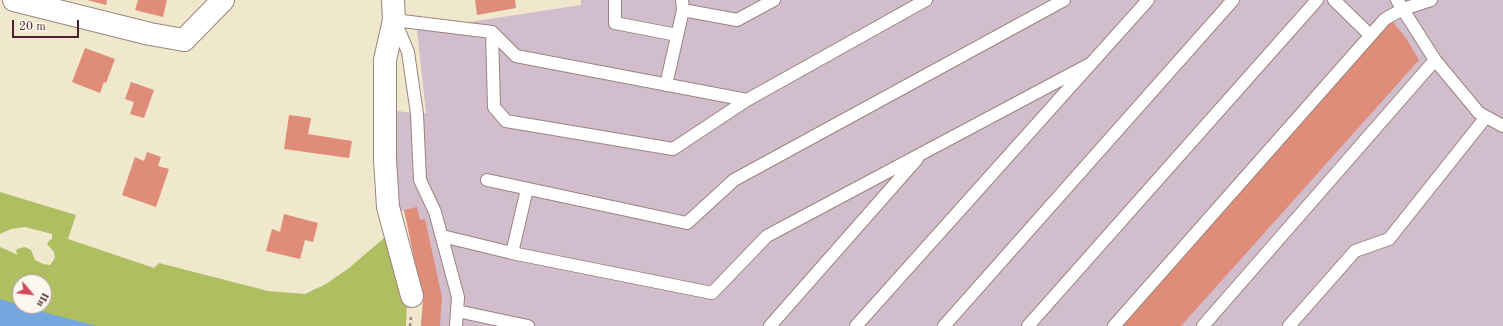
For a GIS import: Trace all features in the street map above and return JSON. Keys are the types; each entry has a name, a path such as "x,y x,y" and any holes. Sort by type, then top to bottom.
{"street":[{"path":"14,0 150,34 184,40 223,0"},
{"path":"394,10 385,60 385,158 388,207 412,296"}],"lane":[{"path":"615,0 615,23 677,35"},
{"path":"666,85 682,5 737,20 774,0"},
{"path":"492,32 494,107 506,121 673,149 747,100 926,0"},
{"path":"487,180 687,223 734,180 1064,0"},
{"path":"856,326 1148,0"},
{"path":"944,326 1233,0"},
{"path":"1028,326 1317,0"},
{"path":"1334,0 1370,36"},
{"path":"1114,326 1384,19 1400,5 1431,0"},
{"path":"1400,5 1435,60 1479,113 1503,126"},
{"path":"394,10 492,32 516,56 747,100"},
{"path":"394,10 408,52 417,114 420,180 436,212 458,297 456,326"},
{"path":"1203,326 1435,60"},
{"path":"442,236 512,253 712,293 767,236 1090,64"},
{"path":"1289,326 1355,251 1389,239 1486,117"},
{"path":"770,326 921,153"},
{"path":"512,253 527,189"},
{"path":"457,311 528,326"}],"shaded area":[{"path":"581,0 1503,0 1503,326 421,326 423,300 404,210 400,212 396,197 392,110 417,114 426,113 417,30 581,5"}],"green space":[{"path":"0,192 76,215 68,239 154,268 159,263 268,291 305,294 326,284 349,268 394,231 407,303 406,326 0,326 0,247 18,255 16,252 17,249 25,247 31,250 35,260 43,264 50,265 55,258 54,252 47,244 52,239 52,234 25,227 11,229 0,234"}],"water":[{"path":"0,299 12,303 12,314 51,314 97,326 0,326"}],"building":[{"path":"87,0 107,0 106,5"},
{"path":"138,0 167,0 163,17 135,10"},
{"path":"475,0 515,0 516,8 477,15"},
{"path":"1392,21 1406,38 1419,60 1181,326 1120,326 1280,143"},
{"path":"85,48 115,59 106,83 104,82 100,93 72,82"},
{"path":"131,82 154,90 144,118 130,114 134,102 125,99"},
{"path":"289,115 311,118 308,134 352,141 349,158 284,149"},
{"path":"147,152 161,157 158,166 169,169 156,207 122,195 135,157 144,161"},
{"path":"417,207 420,220 425,219 442,297 440,326 421,326 423,300 404,210"},
{"path":"284,214 318,223 313,242 305,240 300,259 266,251 272,229 280,232"}]}
